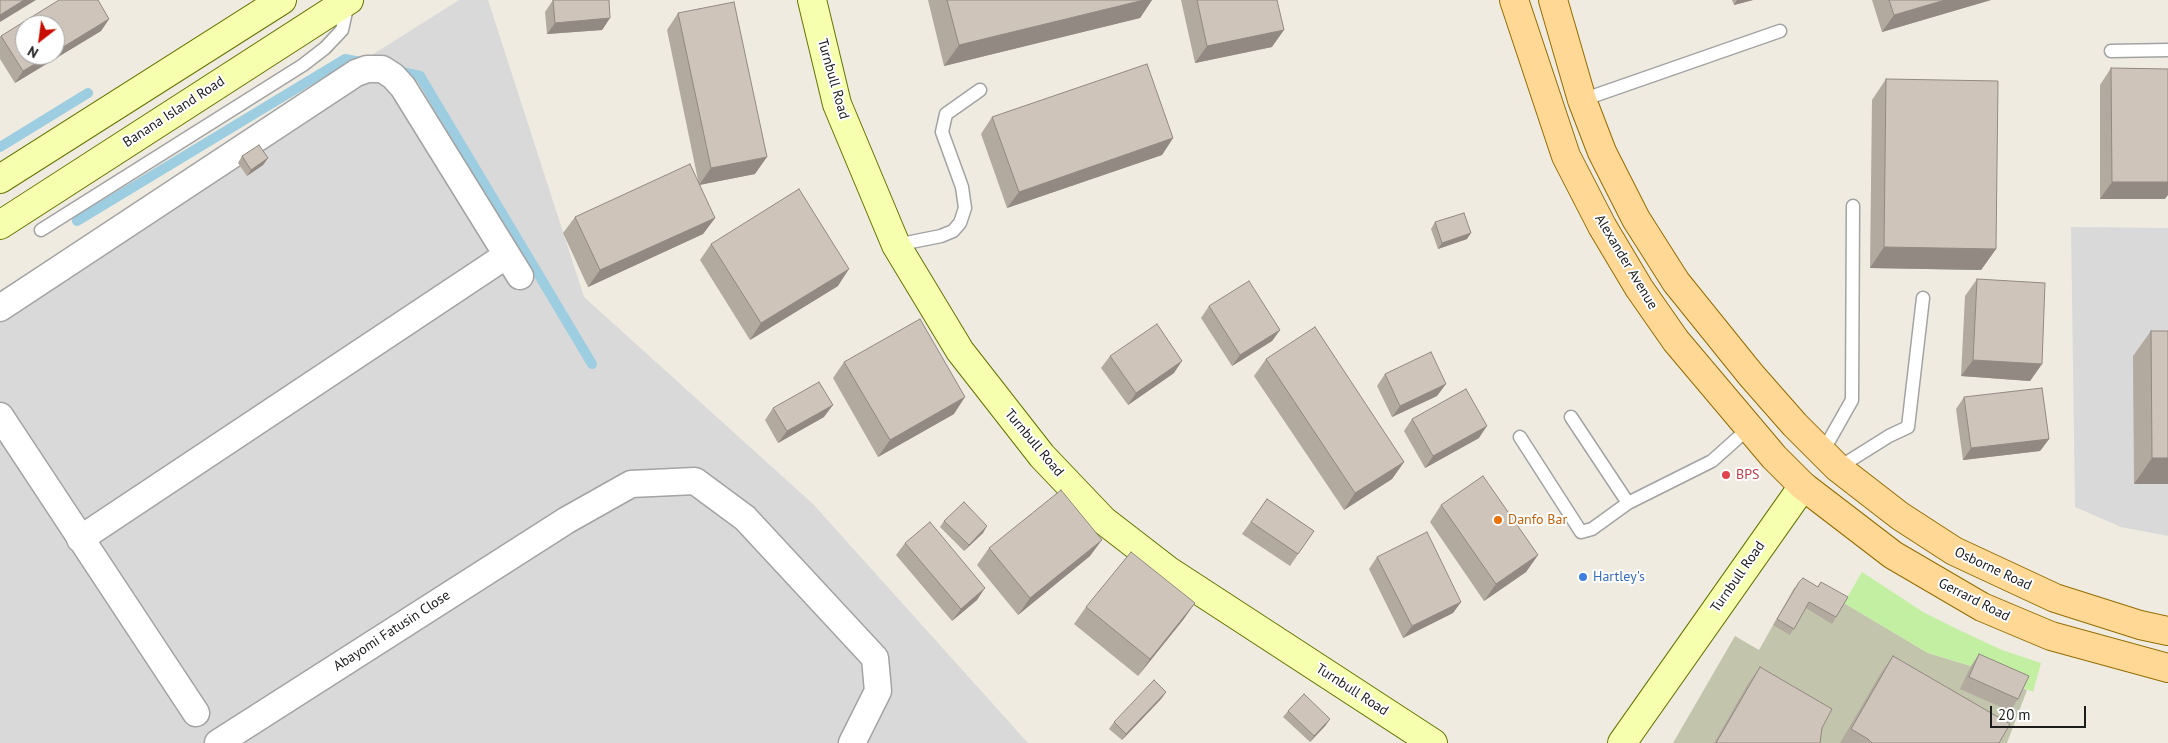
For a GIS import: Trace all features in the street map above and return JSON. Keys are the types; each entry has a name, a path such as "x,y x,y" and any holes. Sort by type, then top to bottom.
{"main road":[{"name":"Alexander Avenue","path":"1514,0 1566,156 1602,226 1639,288 1676,341 1749,428 1803,486"},
{"path":"1553,0 1582,100 1602,152 1636,219 1676,282 1751,375 1830,460"},
{"name":"Osborne Road","path":"1830,460 1900,516 1954,551 2055,598 2140,625 2168,631"},
{"name":"Gerrard Road","path":"1803,486 1893,555 1982,607 2051,636 2168,668"}],"street":[{"path":"0,179 282,0"},
{"name":"Banana Island Road","path":"0,225 349,0"},
{"name":"Turnbull Road","path":"812,0 836,104 896,245 960,351 1042,456 1103,520 1169,571 1424,740"},
{"path":"0,308 356,73 367,69 382,69 393,76 403,87 514,265 80,539"},
{"path":"0,416 196,712"},
{"name":"Abayomi Fatusin Close","path":"218,743 566,520 630,484 695,481 745,518 875,658 878,691 852,743"},
{"name":"Turnbull Road","path":"1622,743 1803,486"}],"lane":[{"path":"41,230 303,65 325,48 342,30 349,0"},
{"path":"1582,100 1780,31"},
{"path":"2111,51 2168,50"},
{"path":"896,245 941,236 953,231 960,223 965,208 962,187 942,132 946,114 980,90"},
{"path":"1830,460 1852,400 1852,206"},
{"path":"1830,460 1908,427 1923,298"},
{"path":"1571,417 1628,503"},
{"path":"1520,436 1581,532 1592,529 1628,503 1712,461 1749,428"}],"shaded area":[{"path":"459,0 488,0 584,297 813,504 1028,743 0,743 0,290"},
{"path":"2071,227 2168,228 2168,536 2121,527 2075,507"},
{"path":"1799,584 1844,603 1928,653 1971,666 2027,690 2007,743 1673,743 1735,636 1759,650 1794,588"}],"green space":[{"path":"1862,572 1923,612 2002,650 2041,663 2033,692 1971,666 1928,653 1844,603"}],"building":[{"path":"0,0 24,0 0,15"},
{"path":"59,0 98,0 109,19 65,46 65,15 35,15"},
{"path":"553,0 609,0 610,18 555,23"},
{"path":"947,0 1144,0 959,45"},
{"path":"1197,0 1277,0 1284,30 1207,46"},
{"path":"1889,0 1945,0 1894,15"},
{"path":"734,2 767,157 711,168 678,13"},
{"path":"15,27 15,58 1,36"},
{"path":"1147,64 1173,138 1019,192 992,117"},
{"path":"19,65 33,65 23,71"},
{"path":"2111,68 2168,69 2168,182 2112,182"},
{"path":"1886,79 1998,81 1996,249 1884,247"},
{"path":"259,145 268,158 251,170 242,156"},
{"path":"690,164 715,218 600,270 575,217"},
{"path":"799,189 849,269 761,323 711,244"},
{"path":"1464,213 1471,233 1442,243 1435,222"},
{"path":"1977,279 2045,283 2042,364 1973,360"},
{"path":"1249,281 1280,330 1240,355 1209,306"},
{"path":"920,319 965,397 890,440 844,362"},
{"path":"1157,324 1182,361 1136,393 1110,356"},
{"path":"1315,327 1404,462 1355,493 1266,359"},
{"path":"2151,331 2168,331 2168,458 2152,458"},
{"path":"1431,352 1446,384 1400,406 1385,374"},
{"path":"819,382 833,405 787,431 773,408"},
{"path":"2042,388 2049,439 1971,448 1964,397"},
{"path":"1466,389 1487,426 1433,456 1412,419"},
{"path":"1483,476 1538,555 1496,584 1441,505"},
{"path":"1061,490 1102,540 1030,598 989,548"},
{"path":"1267,499 1314,531 1298,554 1251,522"},
{"path":"964,502 987,526 969,545 944,521"},
{"path":"930,522 985,588 961,609 905,543"},
{"path":"1427,532 1461,602 1412,626 1377,557"},
{"path":"1131,552 1195,603 1150,659 1086,607"},
{"path":"1803,578 1818,587 1821,582 1848,597 1836,617 1809,602 1794,629 1777,619"},
{"path":"1979,654 2029,676 2018,699 1969,677"},
{"path":"1893,656 2010,724 1999,743 1872,743 1851,729"},
{"path":"1760,667 1832,709 1822,728 1820,743 1716,743"},
{"path":"1154,680 1166,692 1126,734 1114,722"},
{"path":"1304,694 1330,719 1314,736 1288,711"}],"waterway":[{"path":"77,221 345,59 366,63"},
{"path":"397,71 420,76 592,364"},
{"path":"0,147 88,93"}],"place":[{"name":"BPS","path":"1726,475"},
{"name":"Danfo Bar","path":"1498,520"},
{"name":"Hartley's","path":"1583,577"}]}
